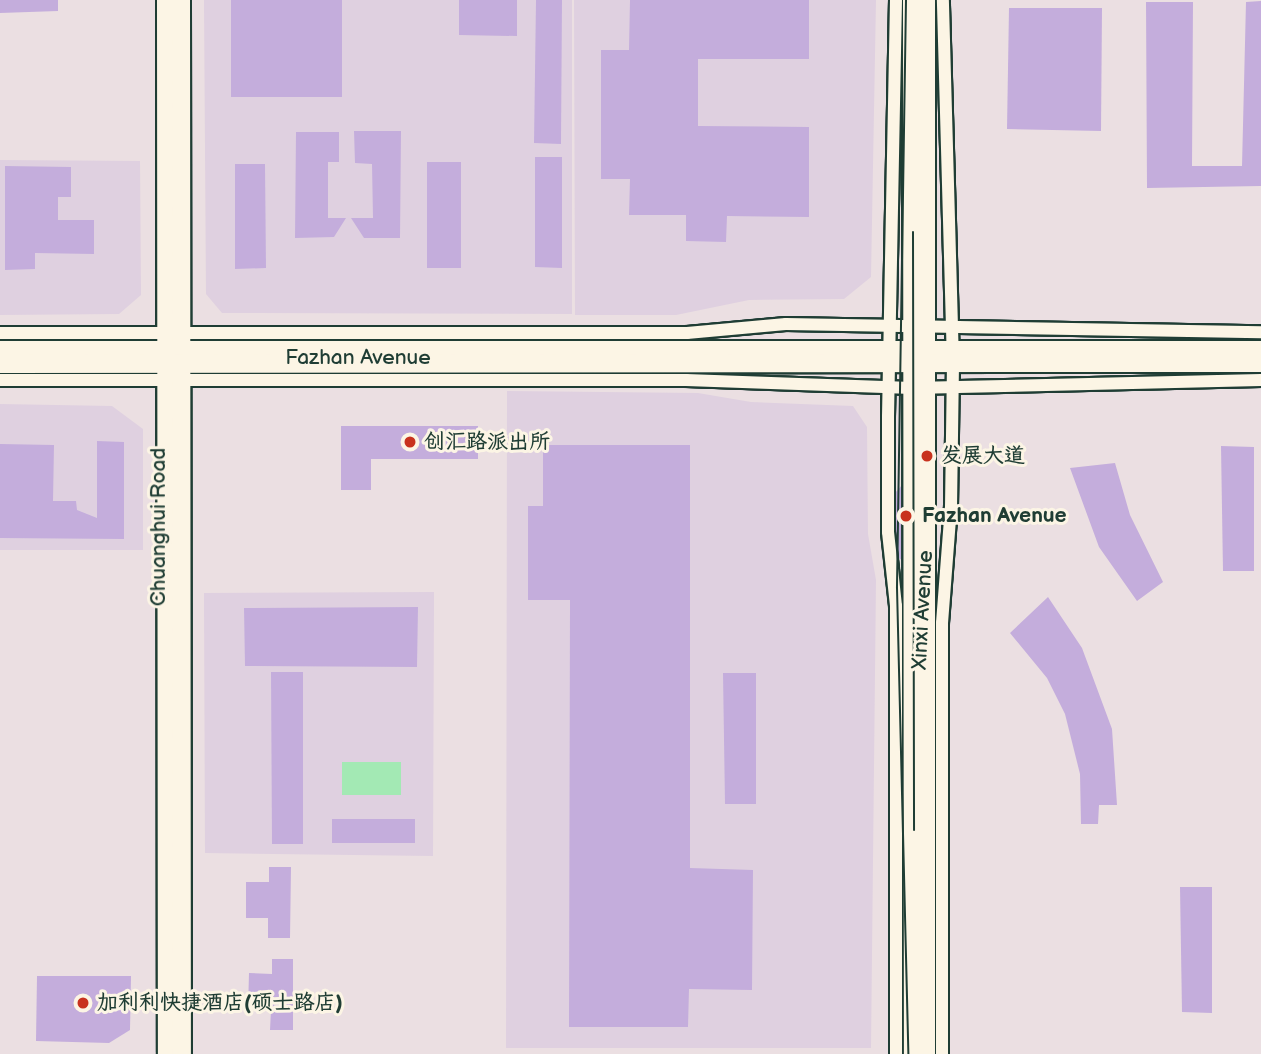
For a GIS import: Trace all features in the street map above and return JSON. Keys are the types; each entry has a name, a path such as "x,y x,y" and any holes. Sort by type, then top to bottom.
{"street":[{"name":"Chuanghui Road","path":"166,0 174,356 182,1054"},
{"name":"Chuanghui Road","path":"167,1054 174,356 181,0"},
{"name":"Xinxi Avenue","path":"895,0 888,325 888,532 896,606 896,1054"},
{"name":"Xinxi Avenue","path":"912,0 919,325 913,1054"},
{"name":"Xinxi Avenue","path":"919,325 926,0"},
{"name":"Xinxi Avenue","path":"942,1054 942,623 953,388 943,0"},
{"name":"Fazhan Avenue","path":"0,363 687,333 786,324 1261,332"},
{"name":"Fazhan Avenue","path":"0,334 174,356 953,357 1261,363"},
{"name":"Fazhan Avenue","path":"0,349 888,388 1261,380"},
{"name":"Fazhan Avenue","path":"953,357 1261,350"},
{"name":"Fazhan Avenue","path":"0,380 174,356"},
{"name":"Xinxi Avenue","path":"919,388 926,1054"}],"shaded area":[{"path":"204,0 572,0 572,314 222,313 206,294"},
{"path":"574,0 876,0 871,277 844,299 749,300 676,315 575,315"},
{"path":"0,160 140,161 141,295 119,314 0,315"},
{"path":"507,391 698,393 751,402 853,406 867,427 868,534 876,580 871,1048 506,1048"},
{"path":"0,404 112,406 143,429 143,550 0,550"},
{"path":"434,592 433,856 205,853 204,593"}],"green space":[{"path":"342,762 401,762 401,795 342,795"}],"building":[{"path":"0,0 58,0 58,11 0,13"},
{"path":"231,0 342,0 342,97 231,97"},
{"path":"459,0 517,0 517,36 459,35"},
{"path":"536,0 562,0 561,144 534,143"},
{"path":"630,0 809,0 809,59 698,59 698,126 809,127 809,217 727,216 726,242 686,241 686,215 629,215 630,179 601,179 601,50 629,50"},
{"path":"1261,1 1261,186 1147,188 1146,2 1193,2 1192,166 1242,166 1246,2"},
{"path":"1009,8 1102,8 1101,131 1007,129"},
{"path":"354,131 401,131 400,238 364,238 351,218 373,218 372,164 355,163"},
{"path":"296,132 339,132 339,162 328,162 328,218 346,218 334,237 295,238"},
{"path":"535,157 562,157 562,268 535,267"},
{"path":"427,162 461,162 461,268 427,268"},
{"path":"235,164 265,164 266,268 235,269"},
{"path":"5,166 71,167 71,197 58,197 58,220 94,220 94,254 35,253 35,269 5,270"},
{"name":"创汇路派出所","path":"341,426 478,426 478,459 371,459 371,490 341,490"},
{"path":"97,441 124,442 124,539 0,538 0,444 54,445 53,501 76,501 77,510 97,518"},
{"path":"543,445 690,445 690,868 753,870 752,990 689,989 688,1027 569,1027 570,600 528,600 528,506 543,506"},
{"path":"1221,446 1254,447 1254,571 1223,571"},
{"path":"1115,463 1130,515 1163,582 1137,601 1099,547 1070,468"},
{"path":"903,484 913,485 904,562 894,554 895,493"},
{"path":"1048,597 1082,648 1112,729 1117,805 1099,805 1098,824 1081,824 1080,774 1065,714 1047,678 1010,633"},
{"path":"418,607 417,667 245,666 244,608"},
{"path":"271,672 303,672 303,844 272,844"},
{"path":"723,673 756,673 756,804 725,804"},
{"path":"332,819 415,819 415,843 332,843"},
{"path":"269,867 291,867 290,938 268,938 268,918 246,918 246,882 269,882"},
{"path":"1180,887 1212,887 1212,1013 1182,1012"},
{"path":"272,959 293,959 293,1030 270,1030 271,1010 248,1010 249,973 272,974"},
{"name":"加利利快捷酒店(硕士路店)","path":"37,976 131,976 130,1030 109,1043 36,1041"}],"tram line":[{"path":"906,0 897,588 908,1054"},
{"path":"913,232 914,830"}],"place":[{"name":"创汇路派出所","path":"410,442"},
{"name":"发展大道","path":"927,456"},
{"name":"Fazhan Avenue","path":"906,516"},
{"name":"加利利快捷酒店(硕士路店)","path":"83,1003"}]}
